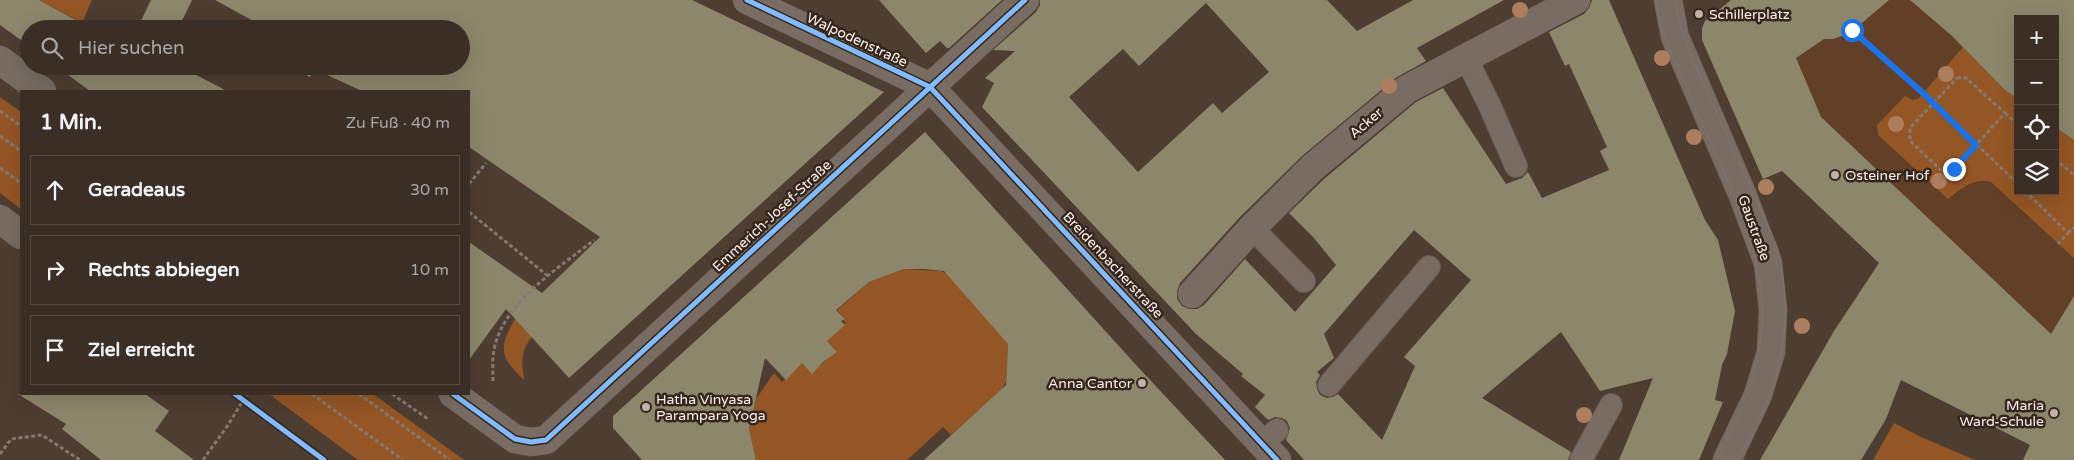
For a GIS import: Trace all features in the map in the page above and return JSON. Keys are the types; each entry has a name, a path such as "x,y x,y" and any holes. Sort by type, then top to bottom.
{"street":[{"name":"Walpodenstraße","path":"747,0 930,86"},
{"name":"Emmerich-Josef-Straße","path":"497,426 515,439 531,442 546,440 1025,0"},
{"name":"Acker","path":"1192,294 1252,228 1313,167 1407,89 1576,0"},
{"name":"Gaustraße","path":"1668,0 1675,36 1743,196 1768,264 1773,310 1771,352 1758,395 1727,460"},
{"path":"0,60 20,75"},
{"path":"20,75 41,90"},
{"name":"Breidenbacherstraße","path":"930,86 1158,330 1272,445"},
{"path":"0,219 20,234"},
{"path":"454,395 497,426"}],"lane":[{"path":"1466,58 1489,104 1516,166"},
{"path":"1252,228 1304,281"},
{"path":"1329,385 1429,267"},
{"path":"1581,460 1611,405"}],"path":[{"path":"1852,30 1932,102 2014,180"},
{"path":"2005,114 1954,169 1942,171 1910,141 1910,128 1932,102 1957,78 1966,78 2014,122"},
{"path":"0,110 20,125"},
{"path":"0,136 20,150"},
{"path":"2059,162 2074,175"},
{"path":"470,183 486,163"},
{"path":"0,168 20,183"},
{"path":"2029,195 2068,233"},
{"path":"470,213 548,276"},
{"path":"2058,244 2074,227"},
{"path":"497,426 492,366 493,350 498,333 508,315 534,288 594,240"},
{"path":"203,460 246,395"},
{"path":"313,395 402,460"},
{"path":"360,395 450,460"},
{"path":"0,454 11,439 42,435 80,460"}],"shaded area":[{"path":"39,0 92,0 83,20 76,20"},
{"path":"1731,0 2074,0 2059,15 2014,15 2014,17 1982,15 1963,47 2005,90 2014,96 2014,195 2059,195 2059,130 2074,140 2074,325 2023,380 1879,263 1782,171 1763,179 1702,40 1702,28 1705,21"},
{"path":"1963,47 2005,90 2014,96 2014,195 2059,195 2059,130 2074,140 2074,258 1991,182 1979,181 1973,183 1948,199 1878,135 1877,125 1905,96 1913,100 1918,99"},
{"path":"0,97 20,111 20,208 0,193"},
{"path":"904,269 941,271 977,287 1008,344 1006,381 989,415 980,409 951,435 943,427 907,460 756,460 749,429 756,399 774,373 782,382 802,363 811,372 821,365 835,349 827,341 846,323 837,310 869,282"},
{"path":"515,319 532,337 524,352 522,363 524,380 510,365 504,352 506,338"},
{"path":"270,395 374,395 464,460 358,460"},
{"path":"1894,423 1921,437 1975,460 1873,460"}],"building":[{"path":"0,0 39,0 76,20 20,20 20,39 0,25"},
{"path":"151,0 192,0 182,20 141,20"},
{"path":"215,0 692,0 884,92 569,378 506,309 470,359 470,243 542,293 600,237 470,148 470,90 360,90 327,75 470,75 470,20 252,20"},
{"path":"879,0 1002,0 949,48 940,41 926,53"},
{"path":"1040,0 1327,0 1357,31 1413,0 1504,0 1417,48 1426,61 1397,77 1302,156 1240,217 1180,283 1177,291 1177,299 1182,306 1189,309 1197,309 1204,305 1245,259 1295,312 1336,265 1313,237 1289,213 1324,179 1416,102 1443,88 1506,184 1522,178 1528,172 1542,198 1609,170 1600,151 1607,147 1569,64 1565,66 1549,32 1584,14 1592,0 1609,0 1705,220 1718,240 1735,311 1727,354 1722,365 1715,400 1723,402 1699,460 1619,460 1653,378 1600,391 1561,332 1482,398 1571,452 1568,460 1304,460 1286,440 1290,428 1287,421 1275,417 1268,420 1255,407 1265,395 1241,376 1243,374 1196,334 982,107 994,83 985,78 1015,51 993,50 1036,12 1040,5","holes":["1206,3 1269,72 1222,113 1213,103 1138,172 1069,97 1123,49 1139,66","1414,230 1471,280 1404,357 1415,366 1382,440 1338,394 1327,398 1320,395 1316,382 1320,375 1317,372 1334,358 1324,334"]},
{"path":"1731,0 1889,0 1850,33 1833,39 1824,39 1796,58 1821,117 2051,334 2074,296 2074,460 2023,460 2030,445 1901,380 1886,419 1861,460 1760,460 1834,331 1879,263 1782,171 1763,179 1702,40 1702,28 1705,21"},
{"path":"1910,0 2074,0 2074,140 2059,130 2059,15 2014,15 2014,96 2005,90 1951,35"},
{"path":"68,75 196,75 225,90 89,90"},
{"path":"925,132 1225,460 924,460 1006,385 1008,344 944,271 904,269 869,282 836,310 845,319 841,321 845,325 827,341 837,352 823,362 812,374 802,363 786,380 765,358 749,429 756,460 642,460 613,428 613,416"},
{"path":"18,394 146,395 169,411 155,431 194,460 101,460 62,429 66,424"}],"tram line":[{"path":"1656,0 1662,29 1670,50 1739,207 1756,261 1761,288 1762,316 1757,359 1749,389 1716,460"},
{"path":"1675,0 1680,25 1693,61 1777,246 1784,288 1784,329 1778,369 1761,415 1737,460"}],"cycle path":[{"path":"747,0 930,87 1277,460"},
{"path":"454,395 515,439 531,442 546,440 1025,0"},
{"path":"236,395 324,460"}],"place":[{"name":"Schillerplatz","path":"1699,14"},
{"name":"Osteiner Hof","path":"1835,175"},
{"name":"Anna Cantor","path":"1142,383"},
{"name":"Hatha Vinyasa Parampara Yoga","path":"646,407"},
{"name":"Maria Ward-Schule","path":"2054,413"}],"route":[{"path":"1852,30 1924,94 1976,145 1954,169"}]}
